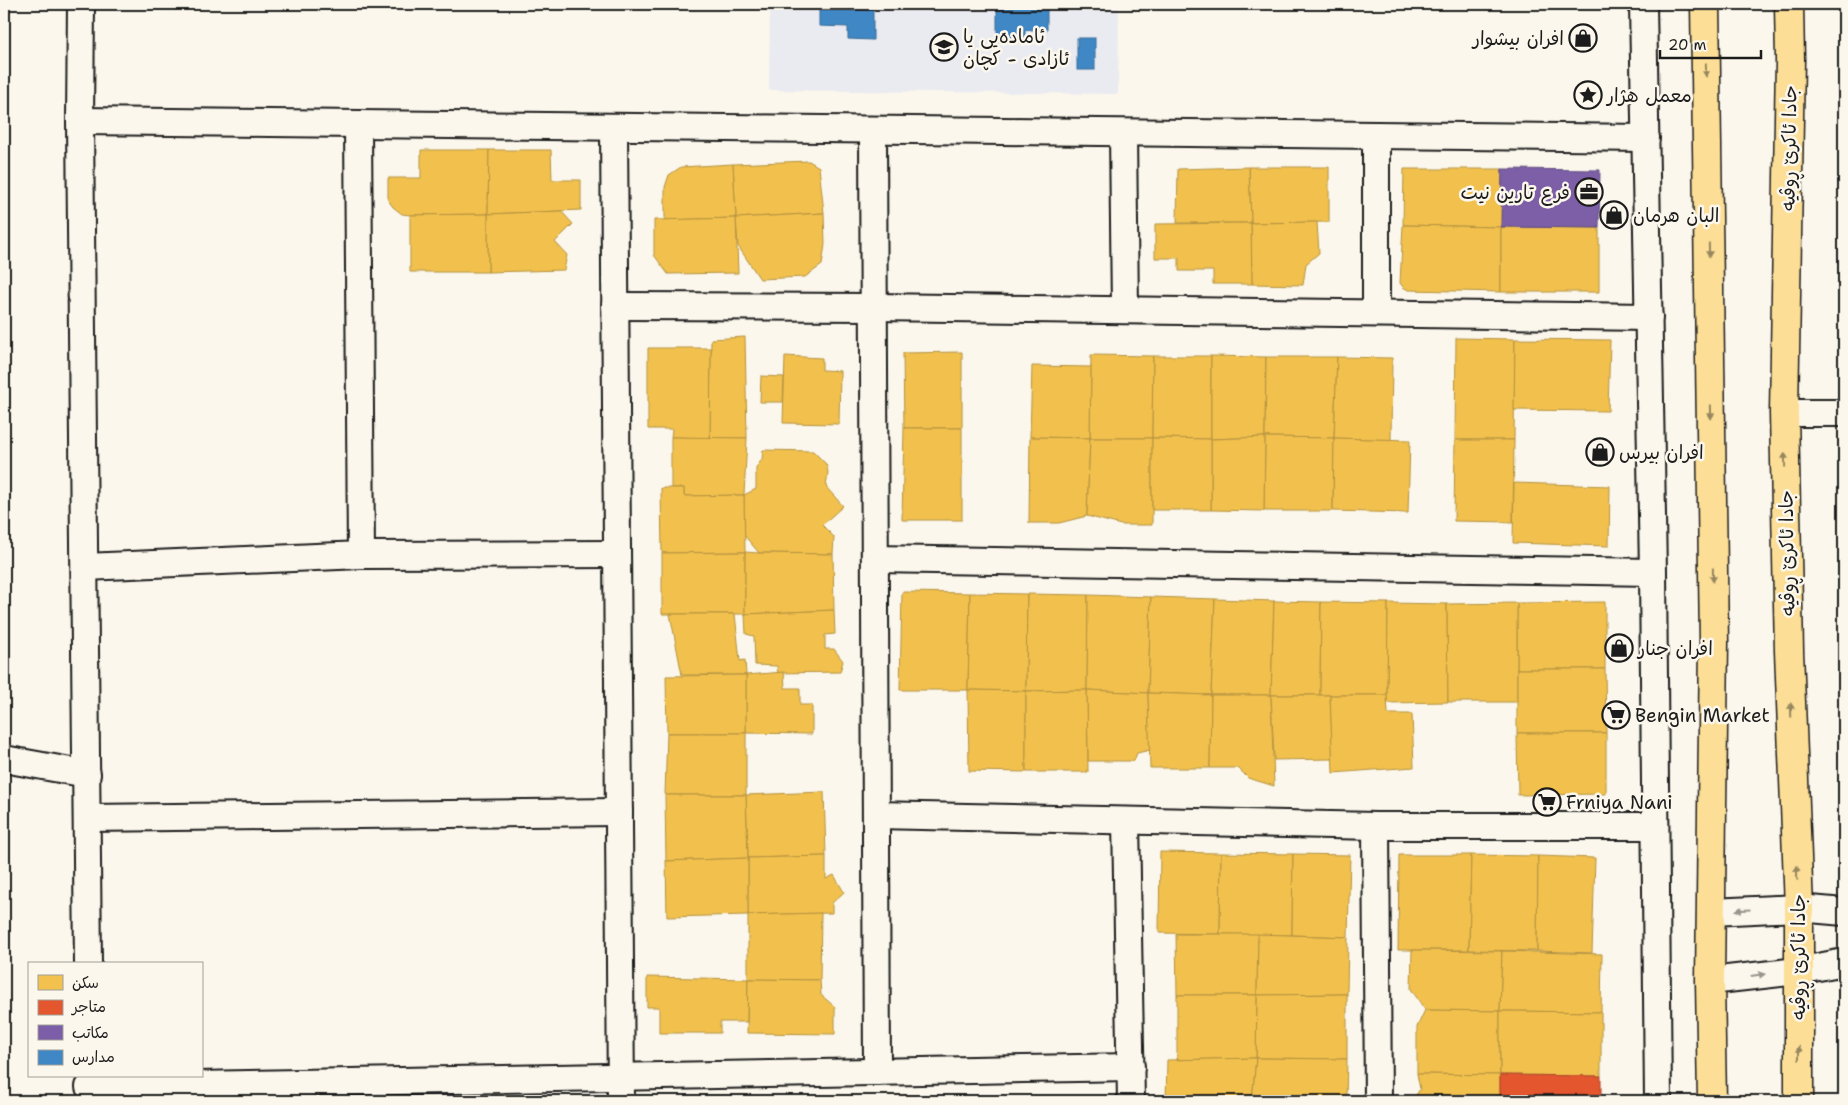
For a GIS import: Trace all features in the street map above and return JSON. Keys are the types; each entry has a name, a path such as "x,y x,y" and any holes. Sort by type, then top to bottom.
{"highway":[{"path":"1705,4 1714,642 1710,981 1712,1101"},
{"name":"جادا ئاکرێ ڕوڤیە","path":"1789,4 1790,60 1784,413 1789,651 1799,908 1799,1101"}],"street":[{"path":"81,4 80,121 88,962"},
{"path":"1643,4 1653,572 1658,1101"},
{"path":"80,121 1646,138"},
{"path":"358,124 361,555"},
{"path":"614,128 621,1089"},
{"path":"873,130 877,1072"},
{"path":"1124,132 1125,310"},
{"path":"1376,135 1376,313"},
{"path":"615,306 874,306 1648,317"},
{"path":"1784,413 1844,413"},
{"path":"84,567 361,555 618,554"},
{"path":"875,559 1653,572"},
{"path":"4,759 87,774"},
{"path":"87,818 619,812"},
{"path":"876,815 1376,826 1655,826"},
{"path":"1126,821 1131,1101"},
{"path":"1376,826 1378,1101"},
{"path":"1711,912 1799,908 1844,912"},
{"path":"1710,981 1798,971 1844,962"},
{"path":"89,1088 375,1092 621,1089 877,1072 1131,1067"}],"shaded area":[{"name":"ئامادەیی یا ئازادی - کچان","path":"770,4 1119,4 1118,94 769,90"}],"building: سكن":[{"path":"421,150 489,150 488,214 410,215 402,214 393,207 388,200 388,178 421,178"},
{"path":"489,150 551,150 552,180 581,180 581,210 488,214"},
{"path":"809,161 819,167 824,213 736,218 733,164"},
{"path":"733,164 736,218 665,220 665,187 669,175 681,167"},
{"path":"1249,167 1329,167 1329,222 1251,223"},
{"path":"1249,167 1251,223 1177,223 1178,169"},
{"path":"1404,169 1502,169 1501,227 1403,225"},
{"path":"561,211 573,224 555,242 567,255 564,270 488,272 488,214"},
{"path":"824,213 825,244 822,265 805,277 760,279 738,246 736,218"},
{"path":"488,214 488,272 410,272 410,215"},
{"path":"736,218 738,273 668,274 654,255 654,220"},
{"path":"1317,222 1319,253 1306,264 1303,285 1252,284 1251,223"},
{"path":"1251,223 1252,284 1213,284 1213,271 1179,271 1179,258 1155,258 1155,224"},
{"path":"1403,225 1501,227 1501,292 1408,290 1403,287 1400,283"},
{"path":"1501,227 1599,228 1599,292 1501,292"},
{"path":"745,337 747,438 710,438 711,339"},
{"path":"1456,338 1515,339 1514,440 1455,440"},
{"path":"1515,339 1610,340 1608,411 1514,410"},
{"path":"648,348 711,348 710,438 671,437 672,429 648,429"},
{"path":"962,352 962,428 904,428 903,353"},
{"path":"1091,355 1153,356 1152,438 1090,438"},
{"path":"785,356 822,358 822,370 840,371 839,424 783,423"},
{"path":"1153,356 1211,356 1211,439 1152,438"},
{"path":"1211,356 1266,357 1265,437 1211,439"},
{"path":"1266,357 1337,357 1334,438 1265,437"},
{"path":"1337,357 1392,358 1391,440 1334,438"},
{"path":"1032,366 1091,367 1090,438 1030,437"},
{"path":"761,376 784,377 783,402 760,402"},
{"path":"904,428 962,428 962,520 902,520"},
{"path":"671,437 747,438 744,495 684,496 684,488 671,488"},
{"path":"1030,437 1090,438 1087,516 1059,523 1029,523"},
{"path":"1265,437 1334,438 1333,511 1264,511"},
{"path":"1265,437 1264,511 1211,510 1211,439"},
{"path":"1090,438 1152,438 1152,525 1121,525 1087,516"},
{"path":"1152,438 1211,439 1211,510 1152,510"},
{"path":"1334,438 1410,440 1408,513 1333,511"},
{"path":"1455,440 1514,440 1513,522 1454,521"},
{"path":"763,450 813,451 826,464 828,472 826,487 843,506 822,525 834,537 833,554 759,553 744,535 744,495 756,489 756,468 762,459"},
{"path":"1514,483 1610,486 1609,546 1513,543"},
{"path":"661,488 684,488 684,496 744,495 745,552 662,553"},
{"path":"745,552 745,614 662,614 662,553"},
{"path":"745,552 833,554 834,610 745,614"},
{"path":"902,592 970,593 968,690 900,690"},
{"path":"970,593 1027,594 1026,691 968,690"},
{"path":"1027,594 1088,595 1087,690 1026,691"},
{"path":"1088,595 1151,597 1148,693 1087,690"},
{"path":"1151,597 1215,599 1211,695 1148,693"},
{"path":"1215,599 1274,601 1271,695 1211,695"},
{"path":"1274,601 1321,602 1320,695 1271,695"},
{"path":"1321,602 1388,603 1387,695 1320,695"},
{"path":"1605,602 1605,669 1517,669 1517,603"},
{"path":"1388,603 1447,604 1448,702 1387,703"},
{"path":"1517,603 1517,702 1448,702 1447,604"},
{"path":"834,610 835,634 825,635 825,649 834,649 843,661 840,672 778,673 777,666 755,665 754,636 746,634 745,614"},
{"path":"670,614 735,614 740,661 745,660 746,675 682,675"},
{"path":"1517,669 1605,669 1606,733 1517,733"},
{"path":"784,672 785,688 800,688 800,705 812,705 812,734 746,733 746,675"},
{"path":"746,675 746,733 667,733 666,676"},
{"path":"968,690 1026,691 1026,772 969,771"},
{"path":"1087,690 1148,693 1150,750 1137,753 1134,761 1088,761"},
{"path":"1087,690 1088,772 1026,772 1026,691"},
{"path":"1148,693 1211,695 1210,768 1150,768"},
{"path":"1211,695 1271,695 1274,786 1248,778 1238,768 1210,768"},
{"path":"1271,695 1330,695 1333,759 1274,760"},
{"path":"1330,695 1387,695 1388,714 1412,714 1414,767 1333,773"},
{"path":"667,733 746,733 746,795 665,795"},
{"path":"1517,733 1606,733 1606,794 1518,795"},
{"path":"824,792 826,856 748,858 746,795"},
{"path":"665,795 746,795 748,858 666,861"},
{"path":"1160,852 1221,853 1220,934 1159,933"},
{"path":"1221,853 1293,854 1292,935 1220,934"},
{"path":"1293,854 1350,855 1348,937 1292,935"},
{"path":"1399,855 1471,855 1469,950 1398,950"},
{"path":"1471,855 1538,856 1537,951 1469,950"},
{"path":"826,856 826,879 834,875 844,892 832,903 832,913 748,915 748,858"},
{"path":"1538,856 1595,858 1592,953 1537,951"},
{"path":"748,858 748,915 667,917 666,861"},
{"path":"821,913 820,980 748,979 748,915"},
{"path":"1176,934 1258,934 1257,995 1177,995"},
{"path":"1258,934 1348,937 1347,994 1257,995"},
{"path":"1412,950 1502,951 1500,1011 1425,1010 1411,989"},
{"path":"1502,951 1602,954 1601,1012 1500,1011"},
{"path":"647,977 748,979 747,1022 720,1022 720,1033 659,1033 659,1007 647,1007"},
{"path":"748,979 820,980 821,995 835,1007 835,1034 747,1033"},
{"path":"1347,994 1347,1059 1256,1058 1257,995"},
{"path":"1177,995 1257,995 1256,1058 1177,1060"},
{"path":"1425,1010 1500,1011 1500,1075 1417,1074 1417,1027"},
{"path":"1500,1011 1601,1012 1601,1076 1500,1075"},
{"path":"1256,1058 1252,1101 1166,1101 1167,1060"},
{"path":"1256,1058 1347,1059 1346,1101 1252,1101"},
{"path":"1417,1074 1500,1075 1500,1101 1412,1101 1420,1089"}],"building: متاجر":[{"path":"1500,1075 1601,1076 1601,1101 1500,1101"}],"building: مكاتب":[{"path":"1502,169 1600,170 1599,228 1501,227"}],"building: مدارس":[{"path":"819,4 873,4 873,40 848,39 848,27 819,26"},
{"path":"997,4 1047,4 1047,30 1025,30 1025,42 997,42"},
{"path":"1077,38 1095,38 1095,70 1077,70"}],"place":[{"name":"افران بيشوار","path":"1583,38"},
{"name":"ئامادەیی یا ئازادی - کچان","path":"944,47"},
{"name":"معمل هژار","path":"1588,95"},
{"name":"فرع تارين نيت","path":"1589,192"},
{"name":"البان هرمان","path":"1614,215"},
{"name":"افران بيرس","path":"1600,452"},
{"name":"افران جنار","path":"1619,648"},
{"name":"Bengin Market","path":"1616,715"},
{"name":"Frniya Nani","path":"1547,802"}]}
